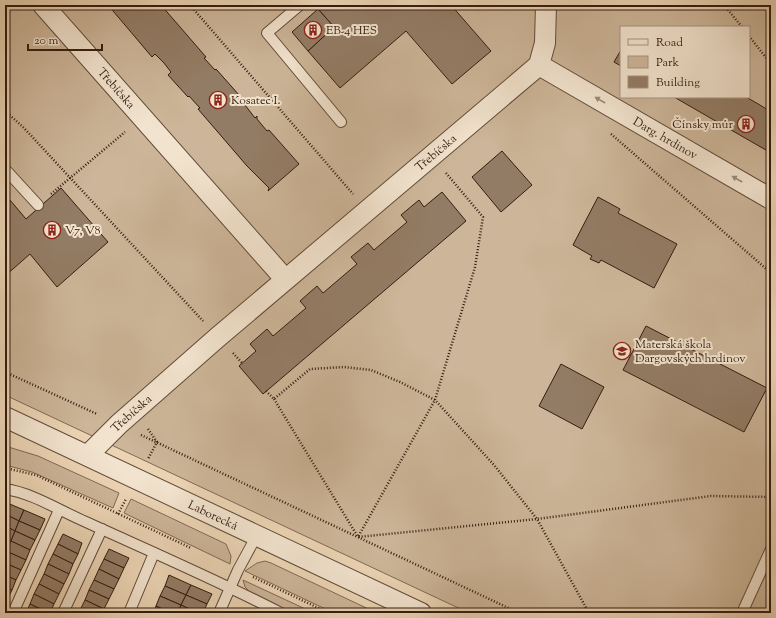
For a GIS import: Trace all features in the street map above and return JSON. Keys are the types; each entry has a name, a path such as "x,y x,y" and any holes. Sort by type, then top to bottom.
{"street":[{"name":"Třebíčska","path":"42,5 285,280"},
{"path":"539,65 545,43 546,5"},
{"name":"Třebíčska","path":"88,455 118,424 218,337 539,65"},
{"name":"Darg. hrdinov","path":"539,65 771,198"},
{"name":"Laborecká","path":"5,417 421,613"}],"lane":[{"path":"300,5 267,33 341,122"},
{"path":"5,169 38,205"},
{"path":"5,489 21,491 59,510 231,587 281,613"},
{"path":"13,613 59,510"},
{"path":"63,613 102,529"},
{"path":"220,613 238,570 257,535"},
{"path":"742,613 771,549"},
{"path":"129,613 154,553"}],"path":[{"path":"190,5 368,211"},
{"path":"724,5 741,26"},
{"path":"750,37 771,64"},
{"path":"5,111 24,128 218,337"},
{"path":"38,205 142,117"},
{"path":"610,134 771,273"},
{"path":"358,537 435,400 475,267 483,217 444,171"},
{"path":"274,399 310,369 344,367 371,370 400,382 435,400 494,466 538,520 589,613"},
{"path":"5,372 101,416"},
{"path":"266,391 274,399 358,537"},
{"path":"135,432 520,613"},
{"path":"148,459 157,442"},
{"path":"102,529 118,514 128,496"},
{"path":"358,537 538,520 711,496 771,497"}],"green space":[{"path":"5,5 771,5 771,613 469,613 5,395"},
{"path":"5,446 38,456 119,493 113,508 32,472 5,465"},
{"path":"131,499 226,544 231,556 230,564 124,513"},
{"path":"265,561 377,613 334,613 245,571 257,563"},
{"path":"243,580 314,613 291,613 253,595 245,587"}],"building":[{"name":"Kosatec I.","path":"108,5 161,5 206,57 204,58 215,70 216,69 247,104 245,105 255,118 257,116 257,119 267,131 269,130 299,164 268,191 269,188 247,166 198,109 200,108 168,75 171,72 164,63 155,54 152,57"},
{"path":"323,5 451,5 491,51 452,84 406,31 340,88 308,51 334,27 318,9"},
{"name":"EB-4 HES","path":"318,9 334,27 308,51 292,32"},
{"path":"620,52 620,65 614,62"},
{"name":"Čínsky múr","path":"676,98 748,98 760,105 771,112 771,153"},
{"path":"502,151 532,185 501,212 472,177"},
{"name":"V7, V8","path":"61,188 108,242 57,287 30,254 5,276 5,204 10,200 26,219"},
{"path":"442,192 466,221 263,394 239,366 256,351 250,344 267,329 273,336 306,308 300,301 317,286 323,293 357,264 351,257 368,243 374,250 407,222 401,215 419,200 424,207"},
{"path":"598,197 620,209 618,213 677,244 654,288 601,260 599,263 590,259 592,256 573,245"},
{"path":"646,326 767,388 744,432 623,370"},
{"path":"561,364 604,387 582,429 539,406"},
{"path":"5,502 24,510 19,521 5,514"},
{"path":"24,510 45,519 40,530 19,521"},
{"path":"5,514 19,521 15,531 5,526"},
{"path":"19,521 40,530 35,540 15,531"},
{"path":"5,526 15,531 11,541 5,538"},
{"path":"15,531 35,540 30,550 11,541"},
{"path":"63,534 82,543 78,554 58,544"},
{"path":"11,541 30,550 26,560 6,551"},
{"path":"58,544 78,554 73,564 53,554"},
{"path":"109,549 129,558 124,568 104,559"},
{"path":"6,551 26,560 21,570 5,563"},
{"path":"53,554 73,564 69,574 48,564"},
{"path":"104,559 124,568 119,579 99,569"},
{"path":"5,563 21,570 16,580 5,575"},
{"path":"48,564 69,574 64,584 44,574"},
{"path":"99,569 119,579 114,589 94,580"},
{"path":"44,574 64,584 59,594 39,584"},
{"path":"5,575 16,580 12,590 5,587"},
{"path":"169,575 191,585 186,595 165,586"},
{"path":"94,580 114,589 109,599 89,590"},
{"path":"39,584 59,594 54,604 34,594"},
{"path":"191,585 212,594 207,604 186,595"},
{"path":"165,586 186,595 181,605 160,596"},
{"path":"5,587 12,590 7,600 5,599"},
{"path":"89,590 109,599 104,609 85,600"},
{"path":"34,594 54,604 50,613 30,604"},
{"path":"186,595 207,604 203,613 198,613 181,605"},
{"path":"160,596 181,605 178,613 171,613 156,606"},
{"path":"771,598 771,613 764,613"},
{"path":"85,600 104,609 102,613 86,613 80,610"},
{"path":"30,604 48,613 26,613"},
{"path":"181,605 198,613 178,613"},
{"path":"156,606 171,613 153,613"}],"place":[{"name":"EB-4 HES","path":"313,30"},
{"name":"Kosatec I.","path":"218,100"},
{"name":"Čínsky múr","path":"746,124"},
{"name":"V7, V8","path":"52,230"},
{"name":"Materská škola Dargovských hrdinov","path":"622,351"}]}
